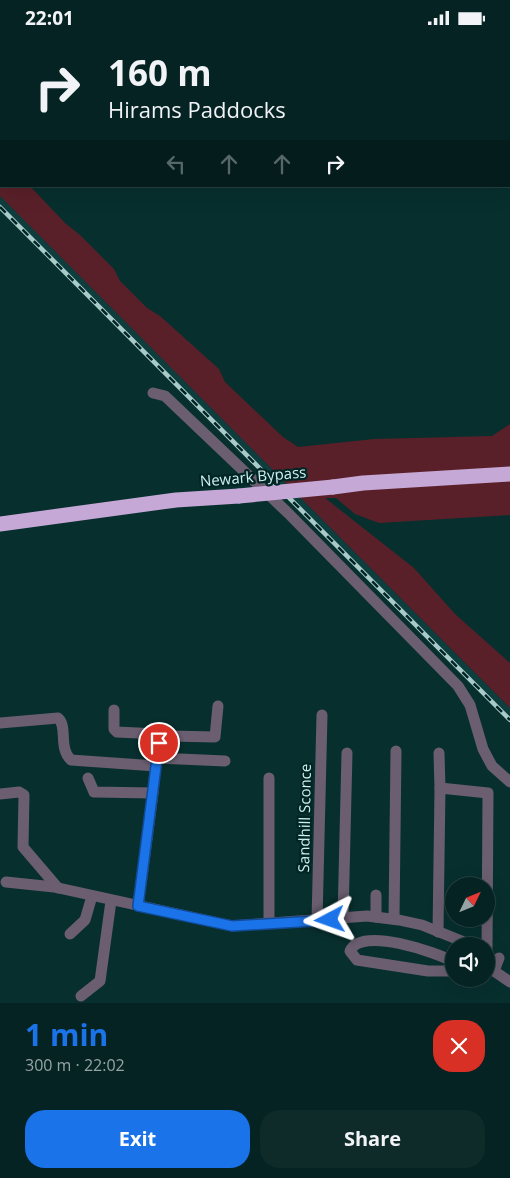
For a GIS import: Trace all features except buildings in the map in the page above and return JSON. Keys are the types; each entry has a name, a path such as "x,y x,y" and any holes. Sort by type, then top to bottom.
{"highway":[{"name":"Newark Bypass","path":"0,523 176,500 240,496 363,483 510,474"}],"street":[{"path":"153,393 165,396 288,513 458,686 470,705 483,749 492,766 510,782"},
{"path":"159,743 170,736 215,737 218,706"},
{"path":"114,710 114,729 116,732 158,734 157,762 138,906"},
{"name":"Sandhill Sconce","path":"317,921 322,715"},
{"path":"0,723 58,718 62,724 66,753 71,760 225,761"},
{"path":"394,919 396,751"},
{"path":"343,919 347,753"},
{"path":"438,753 440,788 438,932"},
{"path":"269,777 269,923"},
{"path":"88,778 94,791 153,793"},
{"path":"440,788 488,793 487,937"},
{"path":"0,794 20,792 24,795 23,847 58,888"},
{"path":"6,882 58,888 92,897 232,926 376,917 422,925 451,937"},
{"path":"376,895 376,917"},
{"path":"70,934 85,920 92,897"},
{"path":"82,996 100,981 111,901"},
{"path":"445,959 414,947 383,941 360,941 352,945 350,951 357,960 428,971 445,971"},
{"path":"495,974 510,982"}],"shaded area":[{"path":"0,187 31,187 65,223 80,235 114,269 120,281 147,308 160,316 219,369 225,382 283,437 298,447 374,439 492,436 510,424 510,515 379,523 355,514 336,498 325,498 414,568 455,614 510,663 510,708 0,196"},
{"path":"0,196 510,708 510,722 0,211"}],"railway":[{"path":"0,207 510,720"}],"route":[{"path":"159,743 138,906 232,926 330,920"}]}
